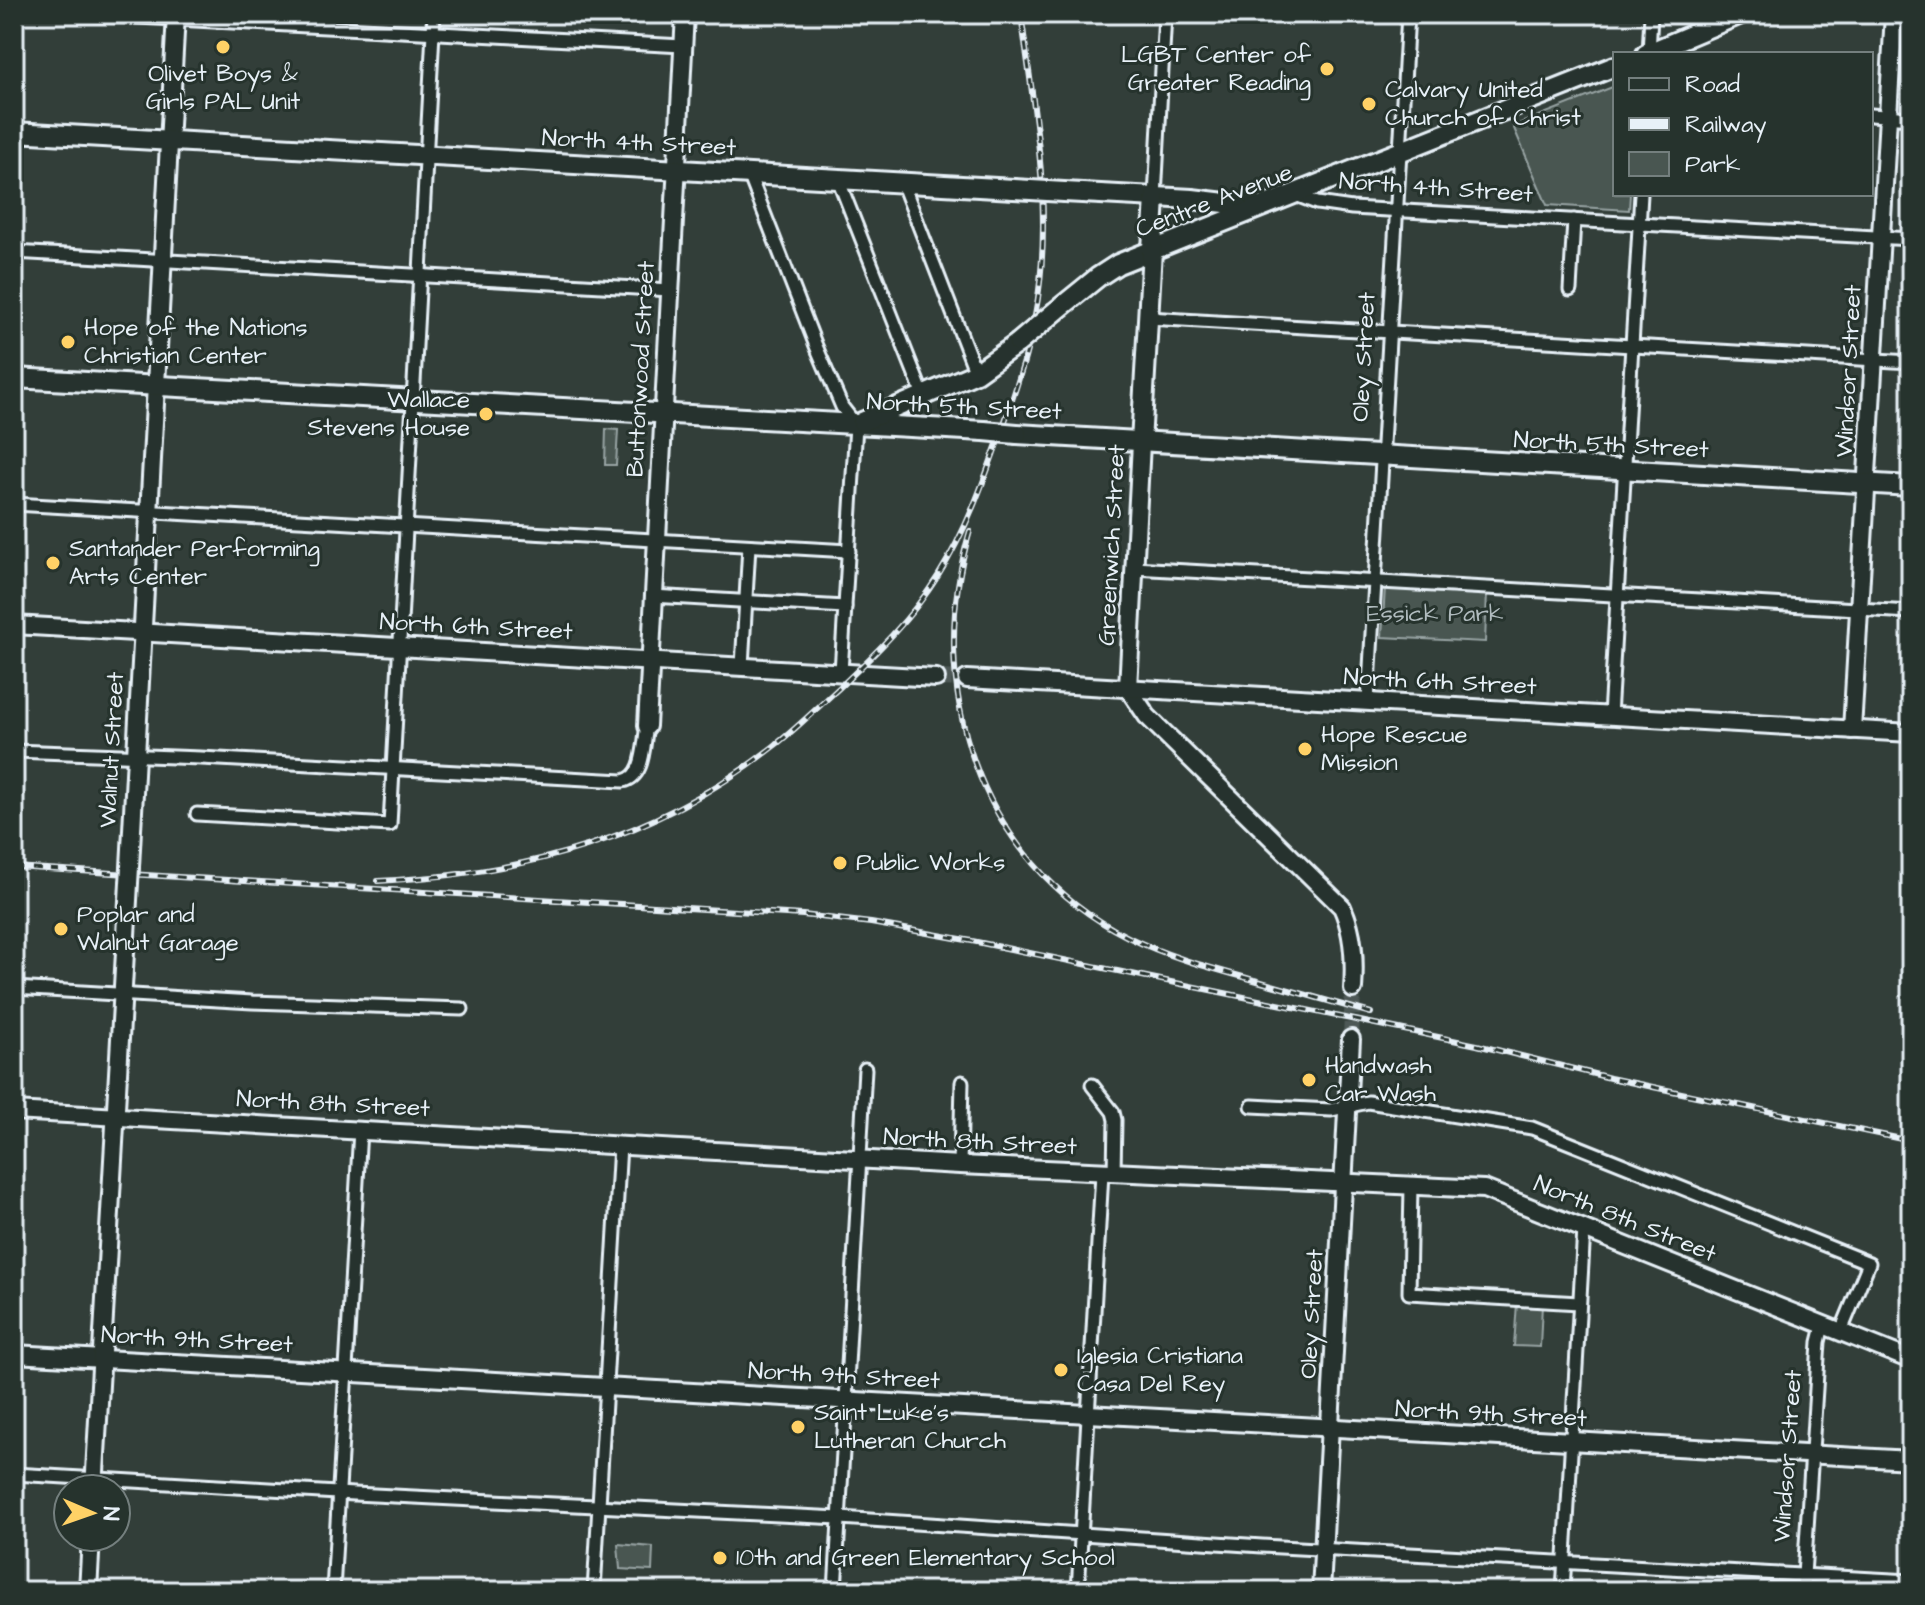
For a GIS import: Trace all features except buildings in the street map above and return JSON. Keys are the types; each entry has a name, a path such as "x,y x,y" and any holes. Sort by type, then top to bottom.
{"main road":[{"path":"1653,52 1741,14"},
{"name":"Centre Avenue","path":"856,425 976,373 1118,264 1613,67"},
{"name":"North 4th Street","path":"14,132 1155,197 1261,207"},
{"name":"Greenwich Street","path":"1141,443 1155,197"},
{"name":"North 5th Street","path":"14,378 1911,486"}],"street":[{"path":"81,14 176,16 433,34 683,46"},
{"path":"197,814 390,825 434,14"},
{"name":"Buttonwood Street","path":"647,726 648,661 685,14"},
{"name":"Greenwich Street","path":"1155,197 1165,14"},
{"name":"Oley Street","path":"1368,702 1408,14"},
{"path":"1648,52 1651,14"},
{"name":"Windsor Street","path":"1852,730 1881,237 1879,116 1894,14"},
{"name":"Walnut Street","path":"95,1473 176,16"},
{"path":"1879,116 1911,118"},
{"path":"749,174 836,393 856,425 841,672"},
{"path":"838,179 923,395"},
{"path":"902,182 976,373"},
{"name":"North 4th Street","path":"1296,195 1317,203 1352,208 1911,239"},
{"path":"1610,716 1641,196"},
{"path":"1570,290 1574,220"},
{"path":"14,252 670,290"},
{"path":"1148,318 1911,362"},
{"name":"Greenwich Street","path":"1128,688 1141,443"},
{"path":"14,504 849,551"},
{"path":"742,666 749,546"},
{"path":"1134,568 1911,612"},
{"path":"652,596 845,607"},
{"name":"North 6th Street","path":"14,625 936,678"},
{"name":"North 6th Street","path":"967,679 1911,733"},
{"path":"1128,688 1147,716 1342,907 1353,945 1353,989"},
{"path":"14,751 623,781 632,780 638,772 647,726"},
{"path":"14,988 462,1009"},
{"name":"Oley Street","path":"1321,1591 1351,1039"},
{"path":"835,1591 865,1069"},
{"path":"960,1165 962,1082"},
{"path":"1078,1591 1088,1414 1115,1120 1113,1112 1092,1085"},
{"path":"1252,1106 1331,1110 1368,1102 1532,1128 1869,1263 1841,1331"},
{"name":"North 8th Street","path":"14,1111 860,1160 1484,1189 1911,1360"},
{"path":"333,1591 360,1130"},
{"path":"594,1591 620,1145"},
{"path":"1411,1186 1409,1293 1579,1303"},
{"path":"1563,1591 1584,1229"},
{"name":"Windsor Street","path":"1803,1591 1819,1342 1823,1326"},
{"name":"North 9th Street","path":"14,1354 1911,1460"},
{"path":"14,1474 52,1479"},
{"path":"132,1485 599,1505 1323,1550 1911,1581"},
{"path":"88,1591 90,1553"}],"green space":[{"path":"1613,87 1613,196 1630,196 1629,210 1547,205 1513,126"},
{"path":"606,429 618,430 616,465 605,465"},
{"name":"Essick Park","path":"1385,587 1487,592 1485,642 1382,637"},
{"path":"1517,1303 1542,1304 1540,1347 1514,1346"},
{"path":"618,1544 653,1547 652,1571 620,1569"}],"tunnel":[{"path":"936,678 967,679"},
{"path":"1351,1039 1353,989"}],"railway":[{"path":"378,881 433,877 537,860 636,828 683,805 729,778 791,732 879,649 928,592 958,540 982,484 1020,374 1038,301 1043,249 1042,181 1021,14"},
{"path":"970,531 957,590 954,650 960,708 975,764 1000,816 1033,863 1076,904 1143,944 1206,966 1371,1013"},
{"path":"14,867 803,915 871,923 1477,1045 1610,1078 1911,1141"}],"place":[{"name":"Olivet Boys & Girls PAL Unit","path":"223,47"},
{"name":"LGBT Center of Greater Reading","path":"1327,69"},
{"name":"Calvary United Church of Christ","path":"1369,104"},
{"name":"Hope of the Nations Christian Center","path":"68,342"},
{"name":"Wallace Stevens House","path":"486,414"},
{"name":"Santander Performing Arts Center","path":"53,563"},
{"name":"Hope Rescue Mission","path":"1305,749"},
{"name":"Public Works","path":"840,863"},
{"name":"Poplar and Walnut Garage","path":"61,929"},
{"name":"Handwash Car Wash","path":"1309,1080"},
{"name":"Iglesia Cristiana Casa Del Rey","path":"1061,1370"},
{"name":"Saint Luke's Lutheran Church","path":"798,1427"},
{"name":"10th and Green Elementary School","path":"720,1558"}]}
